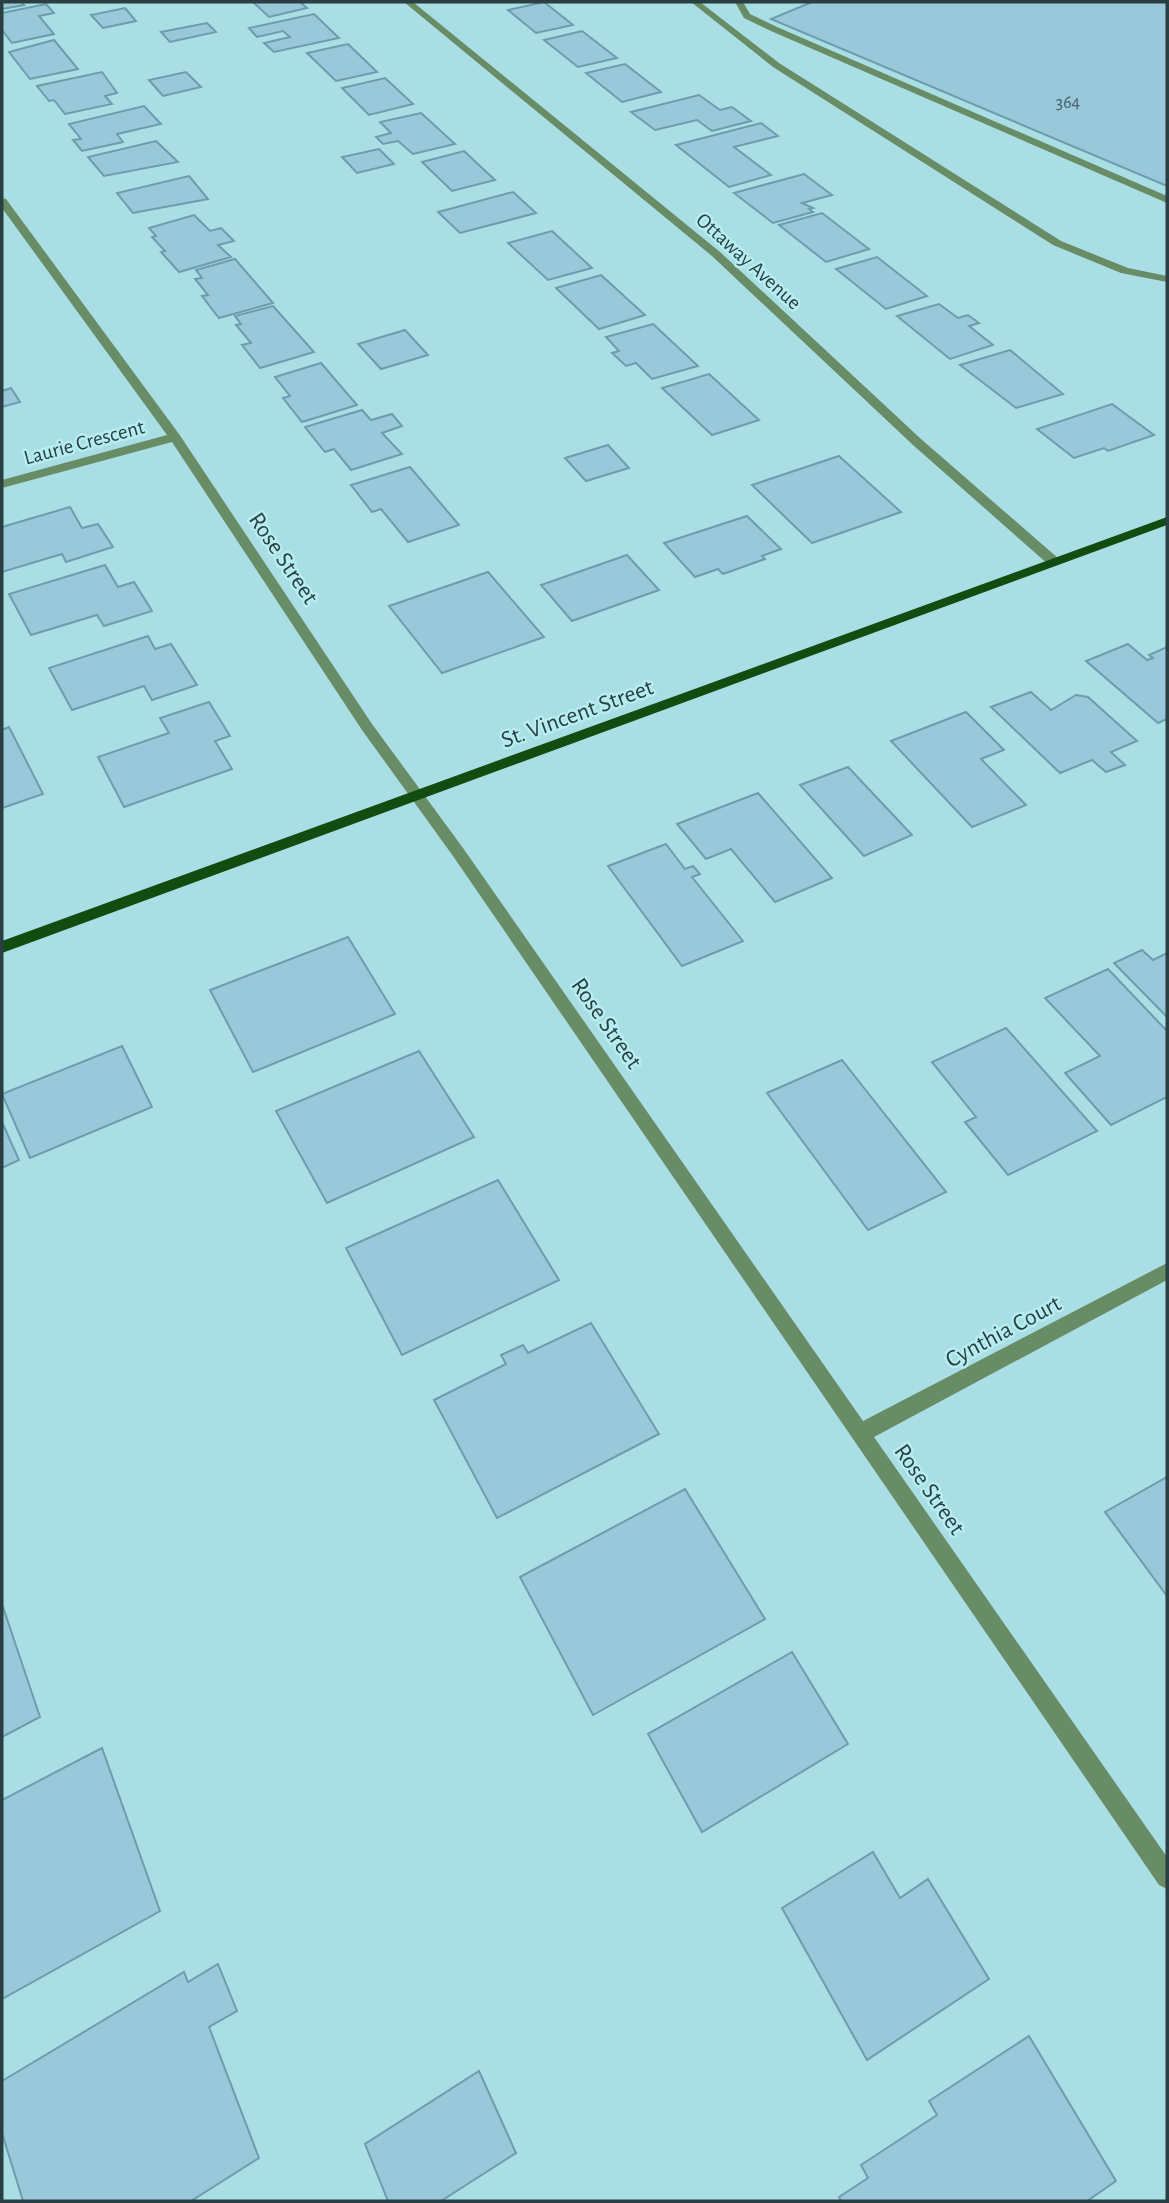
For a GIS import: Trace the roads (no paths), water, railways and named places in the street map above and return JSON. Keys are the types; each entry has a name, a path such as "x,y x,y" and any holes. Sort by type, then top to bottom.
{"main road":[{"name":"St. Vincent Street","path":"2,947 1167,521"}],"street":[{"name":"Ottaway Avenue","path":"408,2 716,254 916,442 1054,562"},
{"path":"695,2 776,65 1057,243 1099,263 1147,278 1167,279"},
{"path":"740,2 747,16 774,29 1167,200"},
{"name":"Rose Street","path":"2,201 175,437 367,727 861,1433 1167,1877"},
{"name":"Laurie Crescent","path":"2,484 175,437"},
{"name":"Cynthia Court","path":"861,1433 1167,1271"}]}
